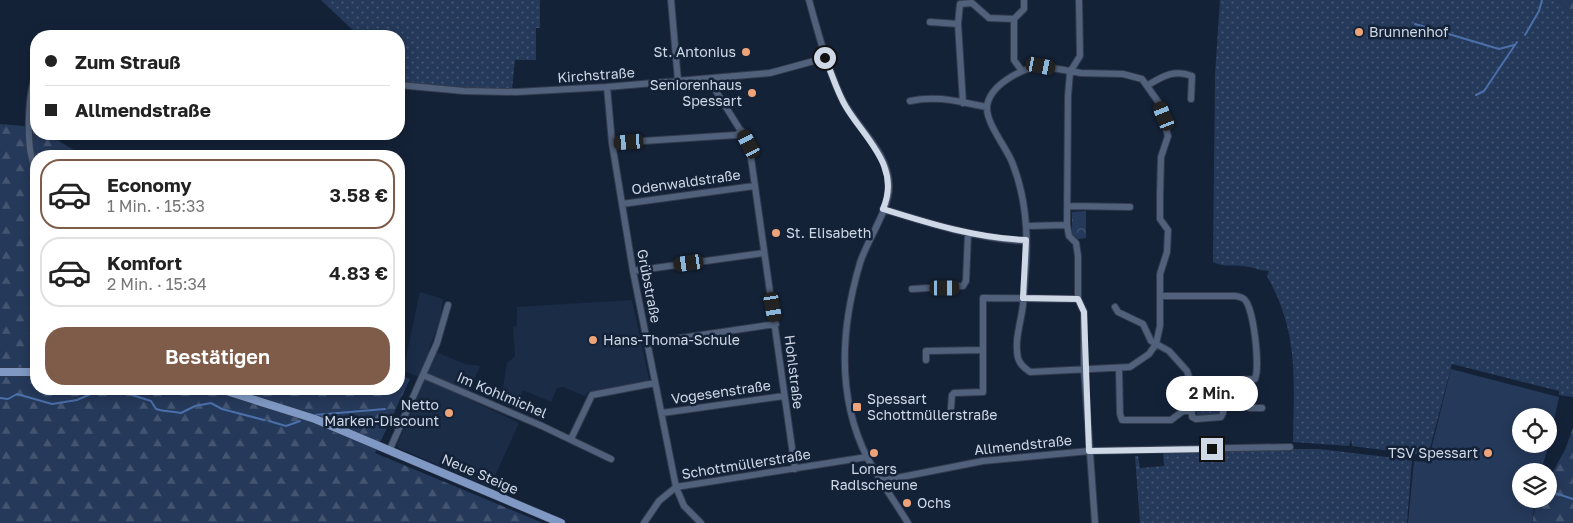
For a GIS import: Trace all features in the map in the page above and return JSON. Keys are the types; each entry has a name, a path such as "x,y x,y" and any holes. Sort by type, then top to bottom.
{"main road":[{"path":"0,372 30,372"},
{"name":"Neue Steige","path":"254,395 390,450 561,523"}],"street":[{"path":"671,0 678,81"},
{"path":"810,0 825,58 846,107 880,155 888,170 889,188 883,209 866,248 849,304 844,347 851,404 857,431 881,481 908,523"},
{"path":"1022,71 1014,60 1014,19 1024,9 1024,0"},
{"path":"1079,0 1080,56 1070,72 1067,124 1067,224 1069,236 1076,243 1078,256 1078,299 1084,312 1084,368 1095,523"},
{"path":"963,102 958,8 963,3 972,3 989,18 1014,19"},
{"path":"930,22 958,24"},
{"name":"Kirchstraße","path":"405,86 464,91 516,92 607,88 770,73 825,58"},
{"path":"1041,66 1070,72 1134,76 1142,79 1148,85 1164,116 1168,136 1161,157 1160,218 1168,230 1168,252 1160,274 1160,326 1156,344 1141,362 1119,369 1084,368 1030,372 1022,366 1018,358 1018,329 1023,298 1027,226 1013,162 989,118 987,107 992,92 1022,71 1029,67 1041,66"},
{"path":"1148,85 1164,75 1185,73 1192,76 1191,98"},
{"name":"Hohlstraße","path":"714,79 714,88 749,144 776,324 795,469"},
{"name":"Grübstraße","path":"607,88 612,143 633,271 676,487 684,506 701,523"},
{"path":"910,101 928,97 987,107"},
{"path":"612,143 736,135 742,131"},
{"path":"30,134 30,153"},
{"name":"Odenwaldstraße","path":"622,204 754,186"},
{"path":"1068,206 1130,207"},
{"path":"883,209 968,234 995,239 1026,240"},
{"path":"1027,226 1067,224"},
{"path":"912,289 963,286 966,281 968,234"},
{"path":"633,271 764,253"},
{"path":"1115,307 1118,312 1143,324 1151,341 1177,358 1187,371 1191,383 1192,416 1196,419 1221,417 1223,413 1224,381 1249,381 1255,379 1257,374 1258,346 1249,308 1244,299 1236,296 1160,296"},
{"path":"951,408 952,395 954,393 983,392 983,298 1078,299"},
{"path":"390,450 437,343 448,305"},
{"path":"647,343 776,324"},
{"path":"926,360 926,351 982,350"},
{"path":"1119,369 1120,414 1122,420 1171,420 1183,411 1191,411"},
{"name":"Im Kohlmichel","path":"422,375 571,439 611,459"},
{"path":"1249,381 1250,408 1262,408"},
{"path":"571,439 592,395 655,383"},
{"name":"Vogesenstraße","path":"662,413 784,396"},
{"name":"Allmendstraße","path":"881,481 983,461 1089,451 1290,447"},
{"name":"Schottmüllerstraße","path":"644,523 659,502 676,487 868,457"}],"shaded area":[{"path":"420,292 443,299 440,321 429,349 465,364 480,366 466,398 519,423 490,487 398,448 397,445 425,379 405,372 405,362"},
{"path":"632,300 649,379 646,382 588,392 585,396 563,387 557,388 551,402 523,390 517,405 501,399 507,363 515,356 513,327 517,326 517,307"}],"green space":[{"path":"321,0 540,0 540,28 536,28 536,60 515,60 512,89 474,89 405,83 405,30 353,30"},
{"path":"1220,0 1558,0 1573,14 1573,397 1559,395 1559,391 1452,364 1428,456 1352,446 1351,439 1349,446 1293,442 1294,377 1290,337 1285,317 1267,276 1269,271 1244,266 1222,265 1213,262 1215,75"},
{"path":"1558,0 1573,0 1573,14"},
{"path":"0,124 30,126 30,140 57,140 74,150 30,150 30,395 402,395 375,453 543,523 0,523"},
{"path":"1086,211 1086,238 1078,239 1072,234 1072,212"},
{"name":"TSV Spessart","path":"1451,369 1559,397 1557,408 1512,408 1512,453 1546,453 1543,463 1512,463 1512,508 1534,508 1532,523 1408,523 1414,461 1428,462"},
{"path":"405,377 410,379 405,390"},
{"path":"1196,400 1220,400 1220,417 1197,417"},
{"path":"1573,428 1573,523 1532,523 1535,508 1557,508 1557,464 1565,450"},
{"path":"1286,449 1291,452 1291,449 1319,449 1412,460 1407,523 1140,523 1135,456 1138,456 1140,468 1164,466 1163,451"}],"waterway":[{"path":"1525,35 1539,11 1542,0"},
{"path":"1415,24 1499,49 1514,45"},
{"path":"1476,95 1484,91 1517,42"},
{"path":"0,398 8,399 17,394 52,404 77,400 88,395"},
{"path":"132,395 151,401 156,409 162,411 181,413 195,406 211,403 222,409 264,420"},
{"path":"314,415 385,409"},
{"path":"269,421 286,426 300,421"},
{"path":"1557,494 1573,499"}],"place":[{"name":"Brunnenhof","path":"1359,32"},
{"name":"St. Antonius","path":"746,52"},
{"name":"Seniorenhaus Spessart","path":"752,93"},
{"name":"St. Elisabeth","path":"776,233"},
{"name":"Hans-Thoma-Schule","path":"593,340"},
{"name":"Spessart Schottmüllerstraße","path":"857,407"},
{"name":"Netto Marken-Discount","path":"449,413"},
{"name":"Loners Radlscheune","path":"874,453"},
{"name":"TSV Spessart","path":"1488,453"},
{"name":"Ochs","path":"907,503"}],"route":[{"path":"825,58 846,107 880,155 888,170 889,188 883,209 968,234 995,239 1026,240 1023,298 1078,299 1084,312 1084,368 1089,451 1212,449"}]}
